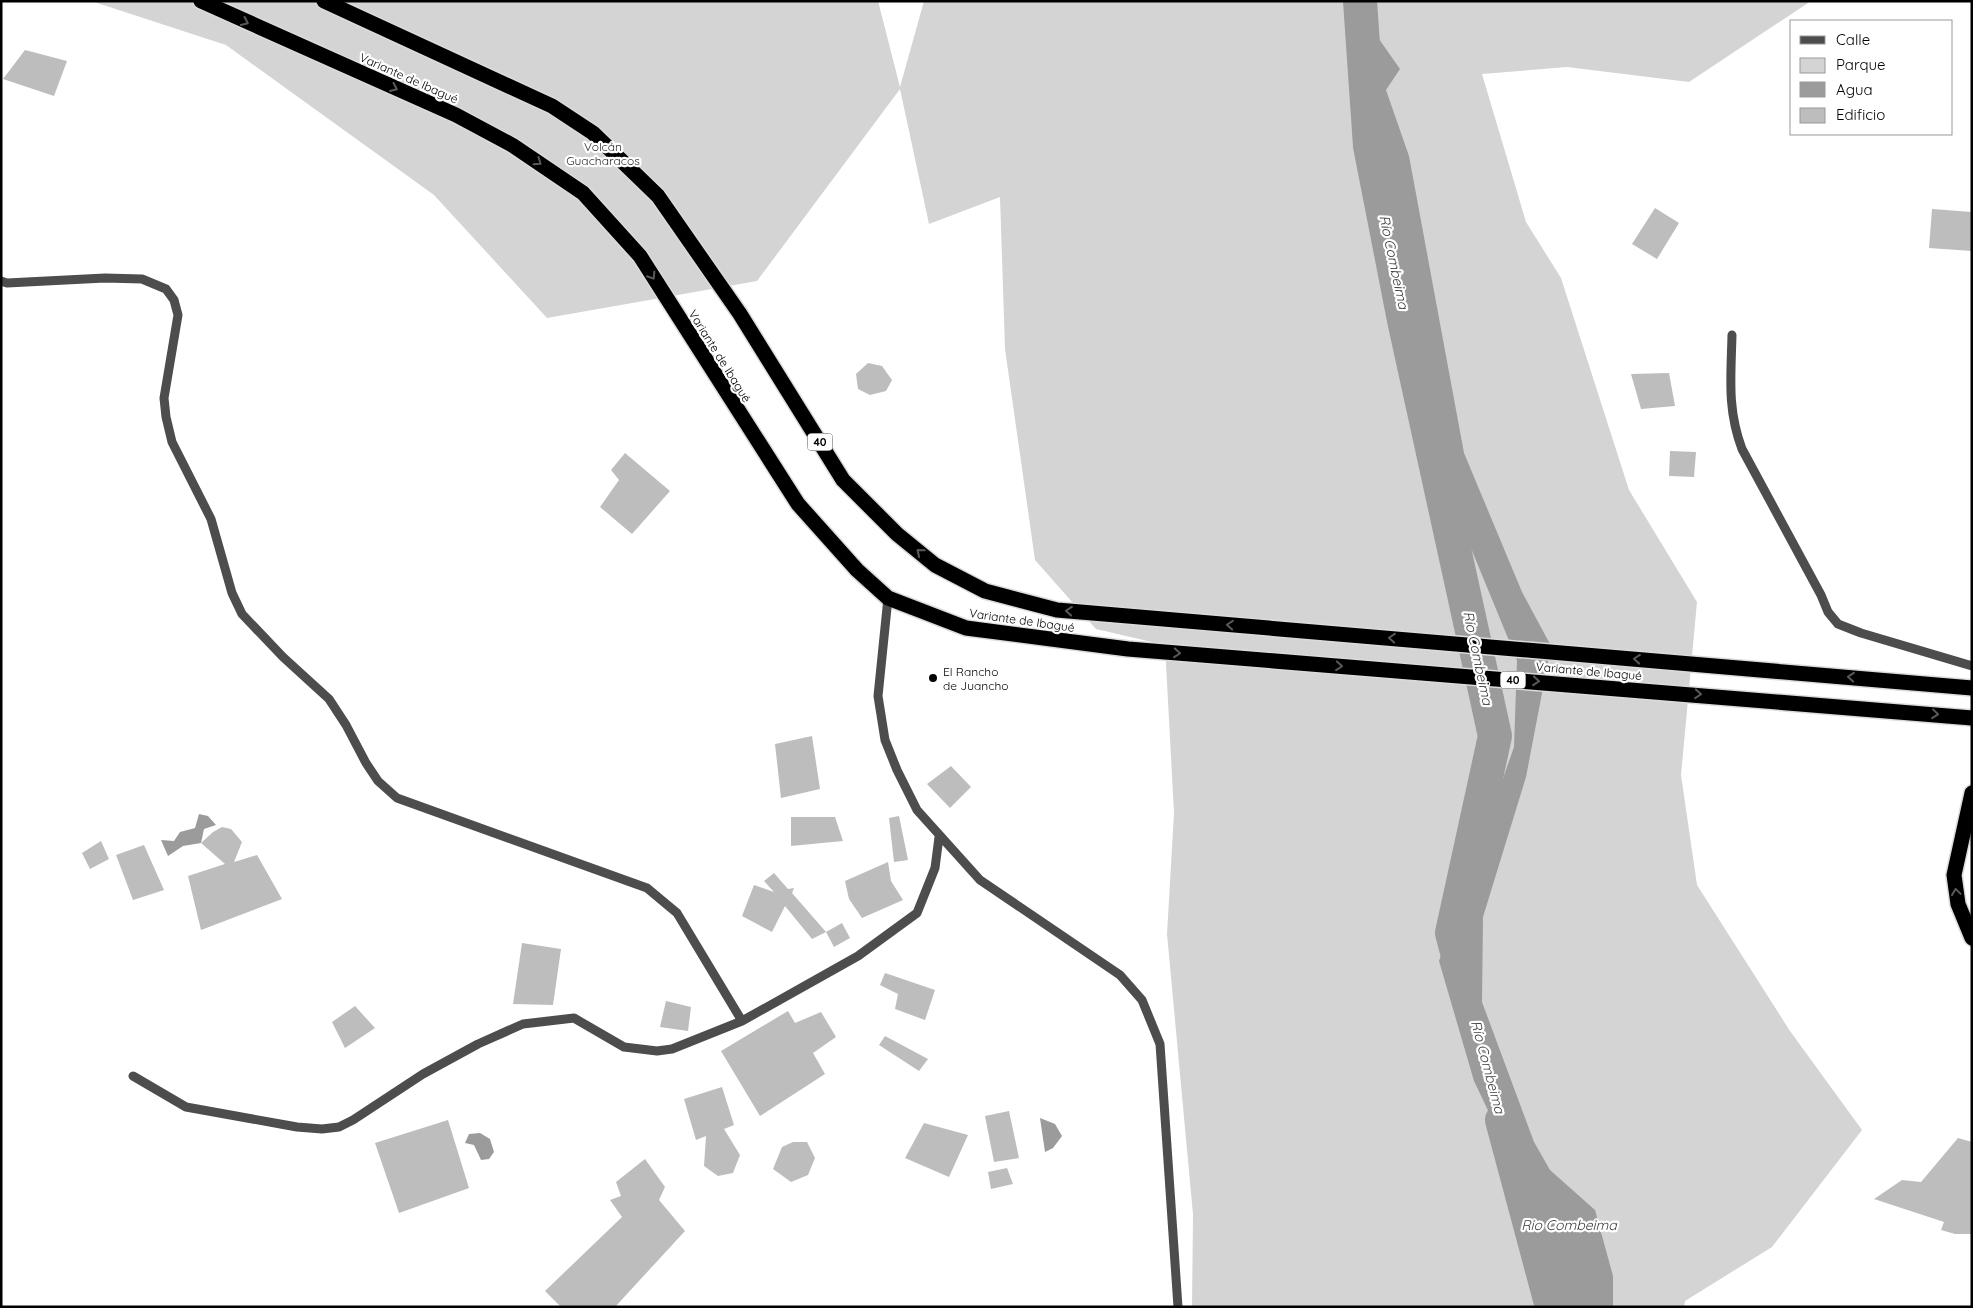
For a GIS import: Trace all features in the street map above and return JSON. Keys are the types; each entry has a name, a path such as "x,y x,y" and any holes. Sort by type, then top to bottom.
{"highway":[{"name":"Variante de Ibagué","path":"201,1 456,115 512,145 583,193 640,256 798,504 857,570 888,598 966,628 1128,649 1898,710 1972,718"},
{"name":"Variante de Ibagué","path":"324,1 552,106 593,133 658,196 740,314 843,480 897,534 936,566 984,591 1057,610 1972,688"},
{"path":"1972,793 1954,875 1958,904 1972,938"}],"street":[{"path":"1,281 7,283 104,278 142,279 166,289 174,300 178,315 164,398 166,417 172,442 211,519 227,580 242,614 283,657 329,699 378,781 396,798 647,888 677,913 742,1021"},
{"path":"1732,335 1731,405 1733,425 1742,449 1821,595 1828,612 1838,624 1861,633 1972,666"},
{"path":"888,598 878,696 885,740 896,770 917,810 939,837 980,880 1120,976 1142,1000 1160,1044 1178,1307"},
{"path":"132,1076 186,1107 322,1130 346,1123 423,1074 478,1044 523,1024 574,1018 624,1047 657,1051 672,1049 742,1021 858,956 917,914 935,868 939,837"}],"green space":[{"name":"Volcán Guacharacos","path":"91,1 878,1 900,87 924,1 1811,1 1689,82 1567,67 1482,74 1526,222 1561,278 1629,490 1697,602 1681,775 1697,885 1790,1031 1862,1130 1772,1247 1685,1301 1684,1307 1192,1307 1193,1214 1167,934 1174,813 1165,645 1096,629 1035,560 1005,349 1000,197 929,224 900,89 757,281 547,318 434,195 226,45"}],"water":[{"name":"Rio Combeima","path":"1343,1 1376,1 1379,39 1400,69 1386,90 1409,156 1464,453 1522,592 1551,646 1526,777 1483,917 1482,1002 1534,1142 1550,1170 1595,1210 1613,1276 1613,1307 1564,1307 1563,1289 1534,1207 1474,1081 1439,961 1514,747 1517,660 1468,541 1434,400 1407,253 1380,128"},
{"path":"199,814 208,816 216,825 204,829 201,843 183,846 168,856 161,840 174,841 180,832 195,828"},
{"path":"1040,1118 1055,1124 1062,1136 1053,1148 1045,1152"},
{"path":"480,1133 490,1139 494,1152 489,1159 481,1160 474,1145 465,1143 469,1134"}],"building":[{"path":"25,50 67,61 54,96 3,79"},
{"path":"1655,208 1679,223 1657,259 1632,244"},
{"path":"1932,209 1972,212 1972,251 1929,248"},
{"path":"868,363 882,366 892,380 886,391 870,395 858,389 856,374"},
{"path":"1669,373 1675,406 1641,409 1631,374"},
{"path":"1670,451 1696,452 1694,477 1669,476"},
{"path":"625,453 670,491 632,534 600,507 619,480 611,470"},
{"path":"812,736 820,789 781,798 775,744"},
{"path":"951,766 971,787 950,808 927,784"},
{"path":"899,816 908,860 894,862 889,818"},
{"path":"791,817 835,817 843,841 791,846"},
{"path":"222,827 231,829 242,842 234,862 257,855 282,899 201,930 188,876 225,864 201,843"},
{"path":"101,841 109,859 90,869 82,853"},
{"path":"144,845 164,890 133,900 116,855"},
{"path":"888,862 891,881 903,900 862,918 849,899 845,881"},
{"path":"774,873 788,889 794,888 792,893 826,932 812,939 785,906 772,932 742,916 754,885 774,892 764,881"},
{"path":"842,923 850,938 834,947 826,932"},
{"path":"522,943 561,949 553,1005 513,1004"},
{"path":"885,973 935,990 925,1020 895,1009 898,994 880,985"},
{"path":"666,1001 691,1007 688,1031 660,1027"},
{"path":"355,1006 375,1028 345,1048 332,1022"},
{"path":"788,1011 795,1023 821,1012 836,1037 813,1053 825,1074 760,1116 721,1051"},
{"path":"885,1036 928,1059 919,1071 879,1045"},
{"path":"722,1087 734,1125 724,1129 740,1155 733,1173 718,1176 704,1166 706,1136 696,1140 684,1099"},
{"path":"1009,1111 1019,1158 994,1162 985,1116"},
{"path":"448,1120 469,1188 399,1213 375,1143"},
{"path":"924,1123 968,1135 949,1177 905,1158"},
{"path":"1958,1138 1972,1142 1972,1234 1955,1234 1941,1230 1944,1222 1874,1199 1902,1180 1921,1182"},
{"path":"793,1142 807,1142 815,1158 808,1175 791,1182 773,1169 782,1147"},
{"path":"645,1159 665,1187 659,1200 685,1231 615,1307 561,1307 545,1291 622,1217 610,1200 621,1196 616,1182"},
{"path":"1007,1168 1013,1184 991,1189 988,1172"}],"waterway":[{"name":"Río Combeima","path":"1360,1 1370,146 1404,320 1495,736 1452,933 1457,952"},
{"name":"Río Combeima","path":"1502,1120 1552,1307"}],"place":[{"name":"El Rancho de Juancho","path":"933,678"}]}
